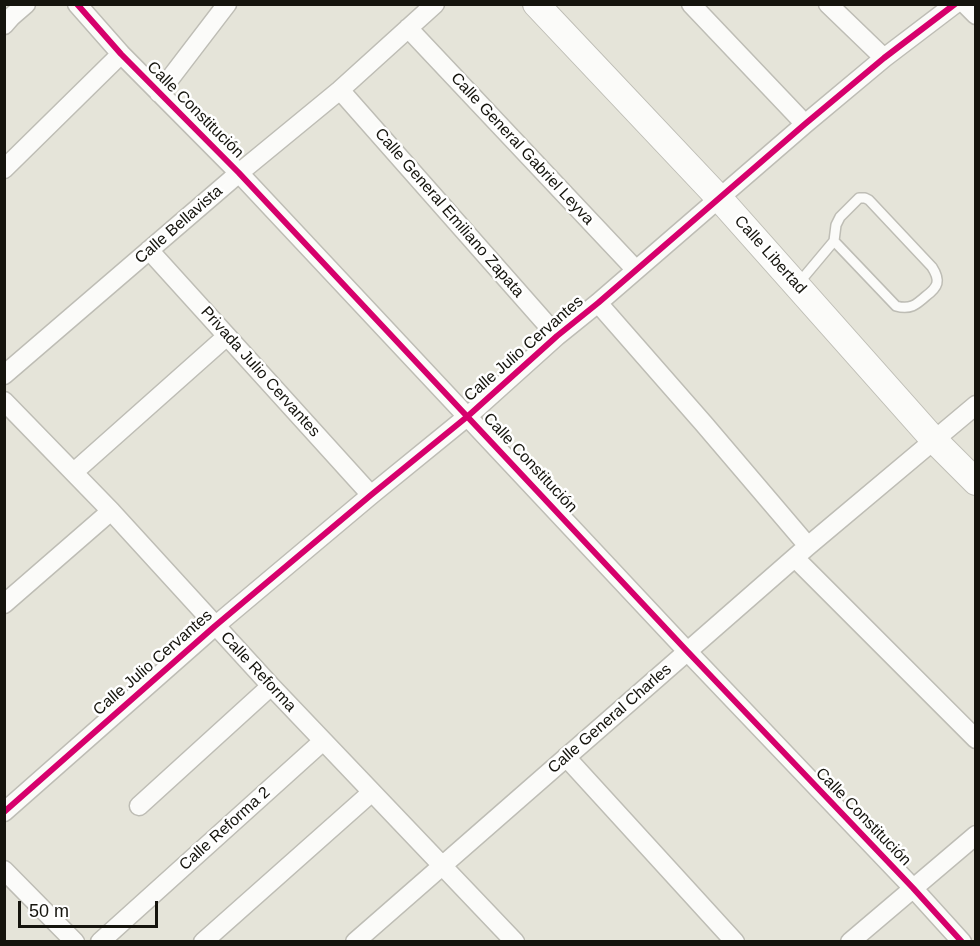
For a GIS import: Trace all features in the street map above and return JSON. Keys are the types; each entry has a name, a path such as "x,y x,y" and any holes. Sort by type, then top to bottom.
{"street":[{"path":"4,25 26,4"},
{"name":"Calle Constitución","path":"77,4 121,54 239,173 962,942"},
{"path":"159,93 227,4"},
{"name":"Calle Bellavista","path":"4,375 239,173 340,90 435,4"},
{"name":"Calle Libertad","path":"536,4 720,199 934,440 975,482"},
{"path":"691,4 805,124"},
{"path":"828,4 884,58"},
{"name":"Calle Julio Cervantes","path":"4,812 215,626 468,416 557,336 805,124 884,58 955,4"},
{"path":"965,4 975,15"},
{"name":"Calle General Gabriel Leyva","path":"408,28 636,270"},
{"path":"4,169 121,54"},
{"name":"Calle General Emiliano Zapata","path":"340,90 557,336"},
{"name":"Privada Julio Cervantes","path":"149,250 371,495"},
{"path":"598,303 697,415 801,552 975,739"},
{"path":"74,472 227,336"},
{"name":"Calle Reforma","path":"4,401 111,511 271,686 514,942"},
{"name":"Calle General Charles","path":"355,942 801,552 975,405"},
{"path":"4,604 111,511"},
{"path":"139,806 271,686"},
{"name":"Calle Reforma 2","path":"100,942 323,741"},
{"path":"566,756 735,942"},
{"path":"203,942 372,792"},
{"path":"850,942 975,835"},
{"path":"4,870 75,942"}],"lane":[{"path":"797,285 834,242 836,225 840,217 859,198 865,198 870,200 932,267 937,283 934,290 914,307 896,306 834,242"}],"cycle path":[{"path":"77,4 121,54 239,173 962,942"},
{"path":"4,812 215,626 468,416 557,336 805,124 884,58 955,4"}]}
